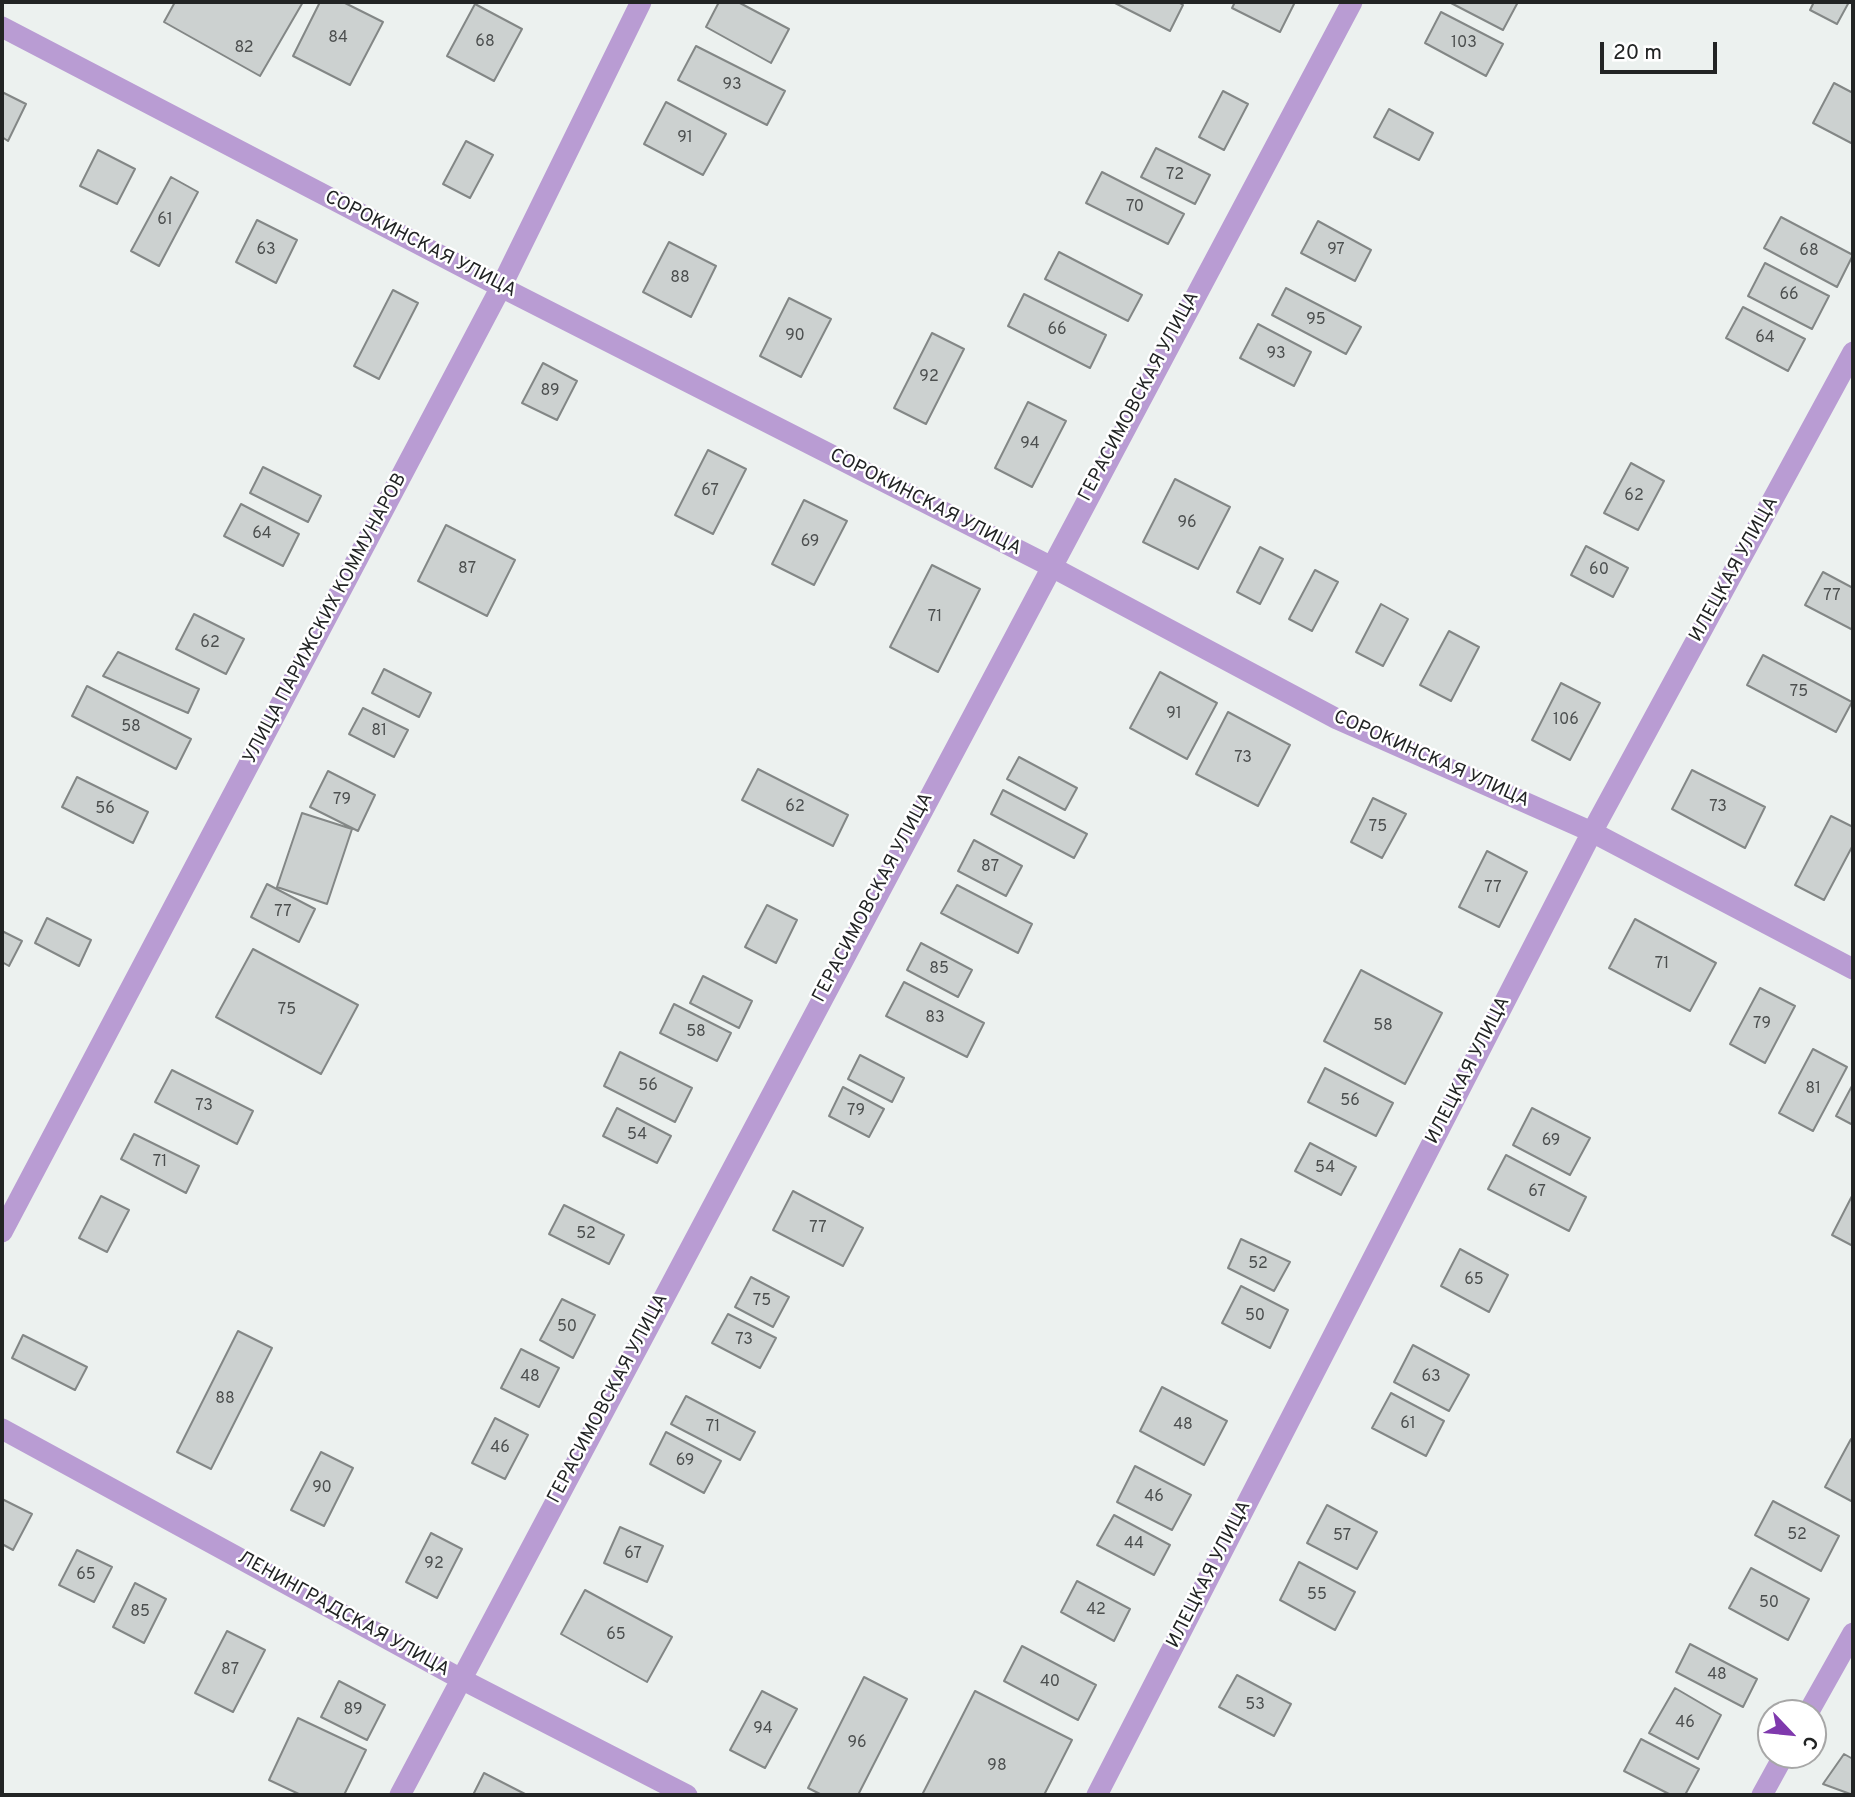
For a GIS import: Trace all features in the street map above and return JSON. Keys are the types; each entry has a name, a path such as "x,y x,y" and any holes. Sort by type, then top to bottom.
{"street":[{"name":"УЛИЦА ПАРИЖСКИХ КОММУНАРОВ","path":"2,1232 501,287 641,2"},
{"name":"ГЕРАСИМОВСКАЯ УЛИЦА","path":"400,1795 1049,566 1352,2"},
{"name":"СОРОКИНСКАЯ УЛИЦА","path":"2,27 501,287 1049,566 1337,719 1592,832 1853,969"},
{"name":"ИЛЕЦКАЯ УЛИЦА","path":"1097,1795 1592,832 1853,352"},
{"name":"ЛЕНИНГРАДСКАЯ УЛИЦА","path":"2,1429 461,1679 687,1795"},
{"path":"1816,1699 1853,1633"},
{"path":"1762,1795 1776,1769"}],"building":[{"path":"175,2 303,2 260,76 164,22"},
{"path":"320,2 343,2 383,22 350,85 293,56"},
{"path":"719,2 738,2 789,29 771,63 706,27"},
{"path":"1113,2 1178,2 1183,5 1170,31"},
{"path":"1235,2 1295,2 1280,32 1232,8"},
{"path":"1449,2 1518,2 1503,30"},
{"path":"1814,2 1849,2 1837,24 1810,10"},
{"path":"475,4 522,29 494,81 447,56"},
{"path":"1441,12 1503,44 1486,76 1425,43"},
{"path":"696,46 785,91 767,125 678,80"},
{"path":"1834,83 1853,93 1853,144 1813,123"},
{"path":"1223,91 1248,104 1224,150 1199,137"},
{"path":"2,92 26,104 8,141 2,137"},
{"path":"666,102 726,134 703,175 644,144"},
{"path":"1389,109 1433,133 1419,160 1374,137"},
{"path":"466,141 493,155 470,198 443,184"},
{"path":"1156,148 1210,175 1195,204 1141,177"},
{"path":"98,150 135,169 117,204 80,186"},
{"path":"1102,172 1184,214 1168,244 1086,203"},
{"path":"171,177 198,192 159,266 131,251"},
{"path":"1781,217 1853,255 1837,287 1764,248"},
{"path":"257,220 297,240 276,283 236,262"},
{"path":"1318,221 1371,250 1355,281 1301,253"},
{"path":"669,242 716,266 691,317 643,292"},
{"path":"1059,252 1142,295 1128,321 1045,279"},
{"path":"1765,263 1829,296 1812,329 1748,296"},
{"path":"1286,288 1361,327 1346,354 1272,315"},
{"path":"393,290 418,303 379,379 354,366"},
{"path":"1024,294 1106,335 1090,368 1008,326"},
{"path":"789,298 831,319 801,377 760,356"},
{"path":"1743,307 1805,339 1788,371 1726,338"},
{"path":"1258,324 1311,352 1294,386 1240,358"},
{"path":"932,333 964,349 926,424 894,408"},
{"path":"543,363 577,381 557,420 522,403"},
{"path":"1028,402 1066,421 1032,487 995,468"},
{"path":"708,450 746,469 713,534 675,515"},
{"path":"1631,463 1664,481 1638,530 1604,513"},
{"path":"263,467 321,496 308,522 250,493"},
{"path":"1175,479 1230,507 1198,569 1143,542"},
{"path":"804,500 847,521 814,585 772,564"},
{"path":"241,504 299,534 283,566 224,536"},
{"path":"446,525 515,560 487,616 418,581"},
{"path":"1586,546 1628,568 1613,597 1571,575"},
{"path":"1260,547 1283,559 1260,604 1237,592"},
{"path":"932,565 980,589 938,672 890,647"},
{"path":"1315,570 1338,582 1312,631 1289,619"},
{"path":"1823,572 1853,588 1853,630 1805,605"},
{"path":"1381,604 1408,619 1383,666 1356,652"},
{"path":"194,614 244,639 226,674 176,649"},
{"path":"1449,631 1479,647 1451,701 1420,685"},
{"path":"118,652 199,689 188,713 103,676"},
{"path":"1763,655 1852,702 1836,732 1747,685"},
{"path":"384,669 431,693 419,717 372,693"},
{"path":"1160,672 1217,703 1187,759 1130,728"},
{"path":"1561,683 1600,703 1570,760 1532,740"},
{"path":"87,686 191,739 176,769 72,716"},
{"path":"363,708 408,730 394,757 349,734"},
{"path":"1228,712 1290,745 1258,806 1196,774"},
{"path":"1019,757 1077,788 1065,810 1007,779"},
{"path":"758,769 848,815 833,846 742,800"},
{"path":"1692,770 1765,807 1745,848 1672,809"},
{"path":"328,771 375,795 358,831 310,807"},
{"path":"77,777 148,812 133,843 62,807"},
{"path":"1003,790 1087,834 1074,858 991,814"},
{"path":"1373,798 1406,814 1382,858 1351,842"},
{"path":"302,813 352,829 327,904 277,887"},
{"path":"1831,816 1853,827 1853,845 1824,900 1795,885"},
{"path":"974,840 1022,866 1006,896 958,871"},
{"path":"1487,851 1527,872 1499,927 1459,907"},
{"path":"267,884 315,909 299,942 251,917"},
{"path":"957,885 1032,924 1018,953 941,913"},
{"path":"767,905 797,920 776,963 745,947"},
{"path":"47,918 91,940 79,966 35,943"},
{"path":"1635,919 1716,963 1690,1011 1609,968"},
{"path":"2,931 22,941 9,966 2,962"},
{"path":"921,943 972,970 958,997 907,970"},
{"path":"253,949 358,1005 321,1074 216,1017"},
{"path":"1361,970 1442,1013 1405,1084 1324,1041"},
{"path":"703,976 752,1001 739,1028 690,1003"},
{"path":"904,982 984,1023 967,1057 886,1016"},
{"path":"1760,988 1795,1006 1765,1063 1730,1044"},
{"path":"674,1004 731,1033 717,1061 660,1033"},
{"path":"1813,1049 1847,1067 1813,1131 1779,1113"},
{"path":"620,1052 692,1088 675,1122 604,1086"},
{"path":"860,1055 904,1078 892,1102 848,1079"},
{"path":"1325,1068 1393,1103 1376,1136 1308,1102"},
{"path":"172,1070 253,1111 237,1144 155,1102"},
{"path":"1853,1084 1853,1125 1836,1116"},
{"path":"843,1087 884,1109 869,1137 829,1116"},
{"path":"617,1108 671,1136 657,1163 603,1136"},
{"path":"1532,1108 1590,1138 1570,1175 1513,1145"},
{"path":"134,1134 199,1166 186,1193 121,1159"},
{"path":"1310,1143 1356,1167 1341,1195 1295,1171"},
{"path":"1506,1155 1586,1197 1569,1231 1488,1189"},
{"path":"793,1191 863,1228 843,1266 773,1230"},
{"path":"1853,1194 1853,1246 1832,1235"},
{"path":"101,1196 129,1210 107,1252 79,1238"},
{"path":"564,1205 624,1235 609,1264 549,1234"},
{"path":"1241,1239 1290,1262 1274,1291 1228,1268"},
{"path":"1460,1249 1508,1275 1489,1312 1441,1286"},
{"path":"751,1277 789,1297 773,1327 735,1307"},
{"path":"1241,1286 1288,1310 1270,1348 1222,1323"},
{"path":"562,1299 595,1315 573,1358 540,1340"},
{"path":"728,1314 776,1338 760,1368 712,1343"},
{"path":"238,1331 272,1348 211,1469 177,1452"},
{"path":"23,1335 87,1367 75,1390 12,1358"},
{"path":"1413,1345 1469,1375 1449,1411 1394,1382"},
{"path":"521,1349 559,1368 539,1407 501,1388"},
{"path":"1162,1387 1227,1421 1204,1465 1140,1431"},
{"path":"1391,1393 1444,1421 1426,1456 1372,1428"},
{"path":"686,1396 755,1432 740,1460 671,1424"},
{"path":"495,1418 528,1435 505,1479 472,1463"},
{"path":"666,1432 721,1461 704,1493 650,1464"},
{"path":"1851,1439 1853,1440 1853,1502 1825,1487"},
{"path":"321,1452 353,1468 324,1526 291,1510"},
{"path":"1135,1466 1191,1495 1172,1530 1117,1502"},
{"path":"2,1499 32,1514 13,1550 2,1544"},
{"path":"1773,1501 1839,1536 1821,1571 1755,1535"},
{"path":"1327,1505 1377,1532 1357,1569 1307,1543"},
{"path":"1114,1515 1170,1545 1154,1575 1097,1545"},
{"path":"620,1527 663,1546 647,1582 604,1563"},
{"path":"431,1533 462,1549 437,1598 406,1582"},
{"path":"77,1550 112,1567 94,1602 59,1585"},
{"path":"1299,1562 1355,1592 1335,1630 1280,1600"},
{"path":"1751,1568 1809,1599 1788,1640 1729,1608"},
{"path":"1077,1581 1130,1609 1114,1641 1061,1612"},
{"path":"135,1583 166,1599 144,1643 113,1627"},
{"path":"585,1590 672,1637 647,1682 561,1634"},
{"path":"227,1631 265,1650 233,1712 195,1693"},
{"path":"1690,1644 1757,1679 1743,1707 1676,1672"},
{"path":"1022,1646 1096,1685 1078,1720 1004,1681"},
{"path":"1237,1675 1291,1704 1274,1736 1219,1707"},
{"path":"864,1677 907,1699 858,1795 822,1795 808,1788"},
{"path":"339,1681 385,1705 367,1740 321,1717"},
{"path":"1675,1688 1721,1715 1698,1759 1649,1733"},
{"path":"762,1691 797,1709 765,1768 730,1750"},
{"path":"975,1691 1072,1740 1044,1795 922,1795"},
{"path":"298,1718 366,1750 344,1795 301,1795 269,1780"},
{"path":"1641,1739 1699,1769 1685,1795 1671,1795 1624,1771"},
{"path":"1844,1754 1853,1759 1853,1795 1823,1784"},
{"path":"484,1773 527,1795 473,1795"}]}
